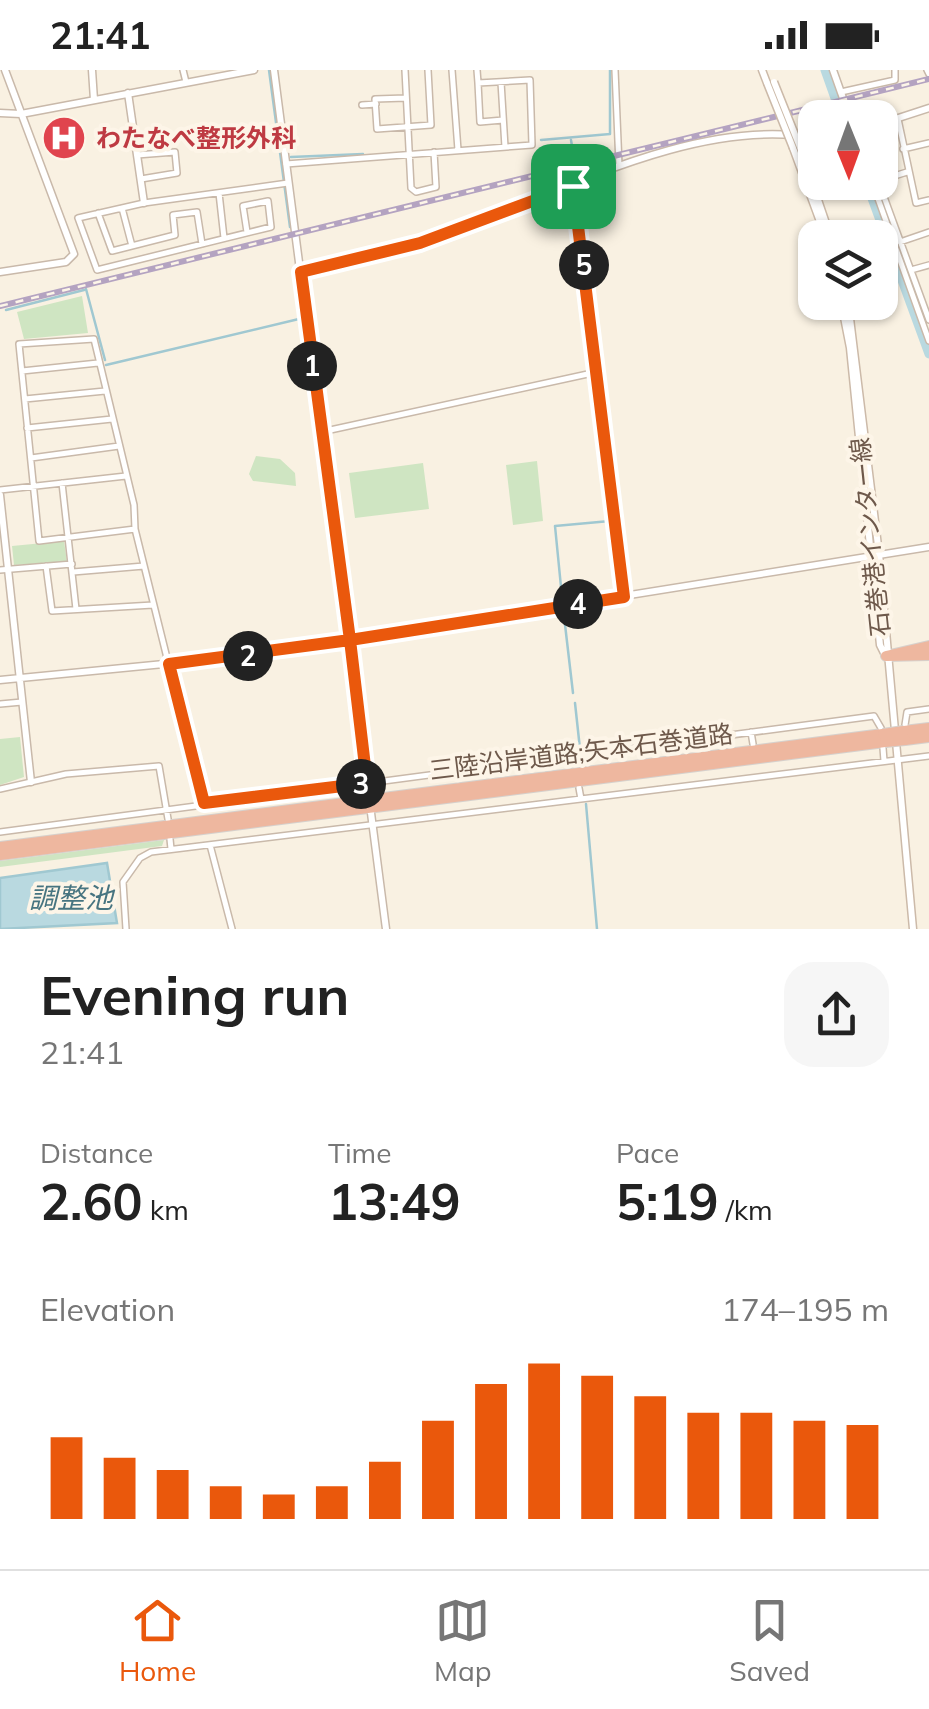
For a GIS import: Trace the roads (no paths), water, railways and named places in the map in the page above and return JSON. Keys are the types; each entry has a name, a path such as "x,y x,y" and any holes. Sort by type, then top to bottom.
{"highway":[{"path":"886,656 929,646"},
{"path":"886,656 929,654"},
{"name":"三陸沿岸道路;矢本石巻道路","path":"0,856 905,735 929,728"},
{"name":"三陸沿岸道路;矢本石巻道路","path":"905,735 929,736"},
{"name":"三陸沿岸道路;矢本石巻道路","path":"0,847 883,738"}],"street":[{"path":"0,272 66,262 74,254 5,70"},
{"path":"92,70 94,100"},
{"path":"183,70 186,82"},
{"path":"0,113 21,114 254,70"},
{"path":"274,70 368,794"},
{"path":"404,70 412,188 416,192 436,188 434,152"},
{"path":"406,98 375,99 377,129 431,126 428,70"},
{"path":"452,70 458,150"},
{"path":"477,70 480,122 503,120"},
{"path":"615,70 620,168"},
{"path":"766,70 822,220"},
{"path":"833,70 844,100"},
{"path":"841,92 895,80 895,70"},
{"path":"286,164 532,144 530,80 478,83"},
{"path":"501,82 505,147"},
{"path":"128,92 144,202"},
{"path":"362,105 376,104"},
{"path":"929,108 898,116 916,204 929,200"},
{"path":"301,272 420,243 658,154 754,135 798,137"},
{"path":"903,149 929,144"},
{"path":"137,155 175,152 178,173 141,179"},
{"path":"907,172 888,178 883,194 929,320"},
{"path":"246,232 244,206 268,202 271,226 97,270 78,218 144,202 288,184"},
{"path":"573,186 624,597"},
{"path":"219,192 224,238"},
{"path":"878,200 929,341"},
{"path":"122,208 132,246"},
{"path":"98,213 112,250 175,236 173,214 196,212 202,244"},
{"path":"900,242 929,232"},
{"path":"911,270 929,265"},
{"path":"921,299 929,296"},
{"name":"石巻港インター線","path":"846,320 913,929"},
{"path":"135,529 39,540 18,344 92,336 127,476 135,529 204,803"},
{"path":"22,372 99,362"},
{"path":"320,432 597,372"},
{"path":"24,399 106,391"},
{"path":"28,428 112,419"},
{"path":"30,458 120,446"},
{"path":"31,782 4,570 0,493 127,476"},
{"path":"62,483 76,610"},
{"path":"0,680 169,664 350,640 929,547"},
{"path":"4,570 72,564"},
{"path":"46,566 50,609 154,605"},
{"path":"73,572 144,566"},
{"path":"0,704 22,702"},
{"path":"908,758 907,712 929,708"},
{"path":"0,832 874,716 883,738 884,761"},
{"path":"751,732 753,744"},
{"path":"576,755 576,766"},
{"path":"126,929 124,878 146,854 929,756"},
{"path":"0,788 160,766 168,819"},
{"path":"756,767 758,778"},
{"path":"579,788 581,799"},
{"path":"370,812 386,929"},
{"path":"170,838 171,850"},
{"path":"210,845 232,929"}],"water":[{"name":"調整池","path":"107,863 117,923 0,929 0,878"}],"waterway":[{"path":"269,70 290,227"},
{"path":"541,140 610,134 610,70"},
{"path":"825,70 836,100"},
{"path":"571,140 574,158"},
{"path":"291,157 363,154"},
{"path":"575,169 576,179"},
{"path":"578,191 619,520"},
{"path":"873,200 929,354"},
{"path":"86,289 105,360"},
{"path":"6,310 84,290"},
{"path":"106,365 303,318"},
{"path":"562,597 555,526 610,521"},
{"path":"564,616 573,693"},
{"path":"575,703 580,749"},
{"path":"586,804 597,929"}],"railway":[{"path":"0,306 929,79"}],"place":[{"name":"わたなべ整形外科","path":"64,138"}]}
